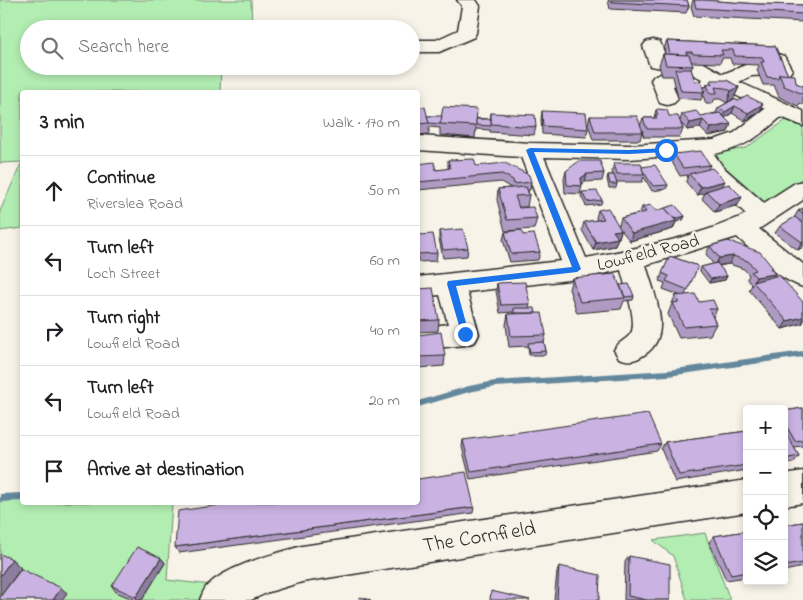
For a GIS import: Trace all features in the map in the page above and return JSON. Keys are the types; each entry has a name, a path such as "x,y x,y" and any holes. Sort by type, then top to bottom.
{"street":[{"path":"420,46 439,46 467,33 471,6 466,0"},
{"path":"653,46 657,62 676,77 723,82 803,119"},
{"path":"723,82 748,70 782,70 775,54"},
{"path":"420,144 530,150 629,152 727,145 742,139 778,109"},
{"path":"697,147 715,172 730,188 752,222 785,265 803,277"},
{"path":"530,150 577,269"},
{"name":"Lowfield Road","path":"420,287 577,269 631,259 752,222 803,189"},
{"path":"629,350 642,342 648,324 631,259"},
{"path":"420,339 465,334 451,284"},
{"path":"788,489 803,487"},
{"name":"The Cornfield","path":"219,600 239,587 271,572 302,564 743,497"}],"green space":[{"path":"0,0 251,0 252,20 20,20 20,75 221,75 220,90 20,90 20,162 0,163"},
{"path":"786,120 803,127 803,178 758,208 708,155 746,148"},
{"path":"20,166 20,228 0,231 0,211"},
{"path":"20,497 20,505 172,505 167,580 212,585 202,600 0,600 0,498"},
{"path":"705,533 730,600 687,600 673,556 653,540"}],"building":[{"path":"611,0 687,0 689,6 612,2"},
{"path":"694,0 803,5 803,14 696,8"},
{"path":"667,41 775,46 788,75 779,74 778,78 767,77 761,62 764,62 762,57 735,56 733,50 721,50 723,55 693,54 692,52 686,52 687,55 670,54"},
{"path":"663,54 689,55 693,66 666,65"},
{"path":"675,69 691,69 695,81 701,81 704,92 681,91"},
{"path":"779,74 795,75 796,83 803,86 803,94 784,86"},
{"path":"711,80 727,80 739,87 731,91 715,87 717,93 710,93 707,84 712,84"},
{"path":"747,96 763,104 748,113 735,106 725,112 718,108 734,99 738,101"},
{"path":"420,107 425,107 429,123 420,124"},
{"path":"443,107 477,109 476,126 440,124"},
{"path":"656,110 667,110 669,116 678,116 683,129 647,129 643,118 657,118 655,115 658,115"},
{"path":"542,111 586,113 588,129 543,126"},
{"path":"696,111 701,116 720,113 731,124 711,128 703,120 690,123 682,114"},
{"path":"491,113 535,115 536,127 491,124"},
{"path":"427,116 442,116 440,124 429,123"},
{"path":"590,116 637,116 643,132 595,132"},
{"path":"476,119 491,119 491,126 476,125"},
{"path":"701,151 710,165 683,168 674,154"},
{"path":"474,159 476,166 505,163 529,175 531,182 514,184 513,180 502,174 420,182 420,164 434,162 436,170 450,168 448,160"},
{"path":"579,161 600,161 604,173 587,174 581,178 582,186 567,185 566,171"},
{"path":"614,163 641,163 644,174 617,174"},
{"path":"655,165 668,185 653,186 643,171 642,167"},
{"path":"712,168 725,181 701,187 689,174"},
{"path":"608,175 614,175 617,184 610,184"},
{"path":"729,184 742,197 719,204 706,191"},
{"path":"526,187 529,195 515,196 519,208 533,207 537,218 507,220 498,189"},
{"path":"597,191 602,200 587,202 582,192"},
{"path":"651,205 656,211 665,208 676,221 632,233 621,218 646,212 642,207"},
{"path":"675,205 685,216 675,219 665,208"},
{"path":"608,208 621,230 613,231 618,238 596,242 584,222 604,219 598,210"},
{"path":"795,217 803,223 803,242 780,226"},
{"path":"463,229 468,248 443,250 439,231"},
{"path":"521,230 523,235 534,234 540,252 511,254 505,232"},
{"path":"433,234 437,253 420,254 420,235"},
{"path":"728,241 760,252 773,268 770,268 775,274 756,277 751,272 756,270 748,261 733,256 719,258 710,246"},
{"path":"670,256 698,266 688,290 666,281 669,276 662,273"},
{"path":"717,263 727,276 711,279 701,267"},
{"path":"615,274 625,298 580,302 572,278"},
{"path":"779,275 803,302 803,317 787,321 753,282"},
{"path":"525,282 530,304 501,305 497,283"},
{"path":"629,284 634,296 625,297 620,285"},
{"path":"433,288 439,320 420,321 420,289"},
{"path":"695,294 699,302 713,300 717,309 709,309 716,324 684,327 673,303 679,302 675,296"},
{"path":"514,308 535,308 536,313 514,313"},
{"path":"542,313 546,335 511,336 508,314"},
{"path":"441,332 445,356 420,357 420,335"},
{"path":"544,342 546,351 530,352 528,343"},
{"path":"803,408 803,440 795,441 788,429 788,410"},
{"path":"648,414 661,444 471,472 463,440"},
{"path":"743,432 743,466 679,475 665,442"},
{"path":"788,437 799,456 788,458"},
{"path":"466,472 474,507 175,547 178,511 220,505 420,505 420,479"},
{"path":"803,522 803,563 788,565 788,524"},
{"path":"743,532 743,573 731,575 714,536"},
{"path":"137,547 161,558 136,597 112,586"},
{"path":"0,554 12,559 0,576"},
{"path":"629,556 670,564 670,600 647,600 628,596"},
{"path":"559,566 600,575 599,600 557,600"},
{"path":"21,569 61,588 53,600 0,600 0,597"},
{"path":"491,591 530,600 490,600"},
{"path":"360,597 371,600 359,600"}],"waterway":[{"path":"420,403 469,389 495,384 668,373 803,354"},
{"path":"0,498 20,497"}],"route":[{"path":"465,334 451,284 577,269 530,150 629,152 666,150"}]}
